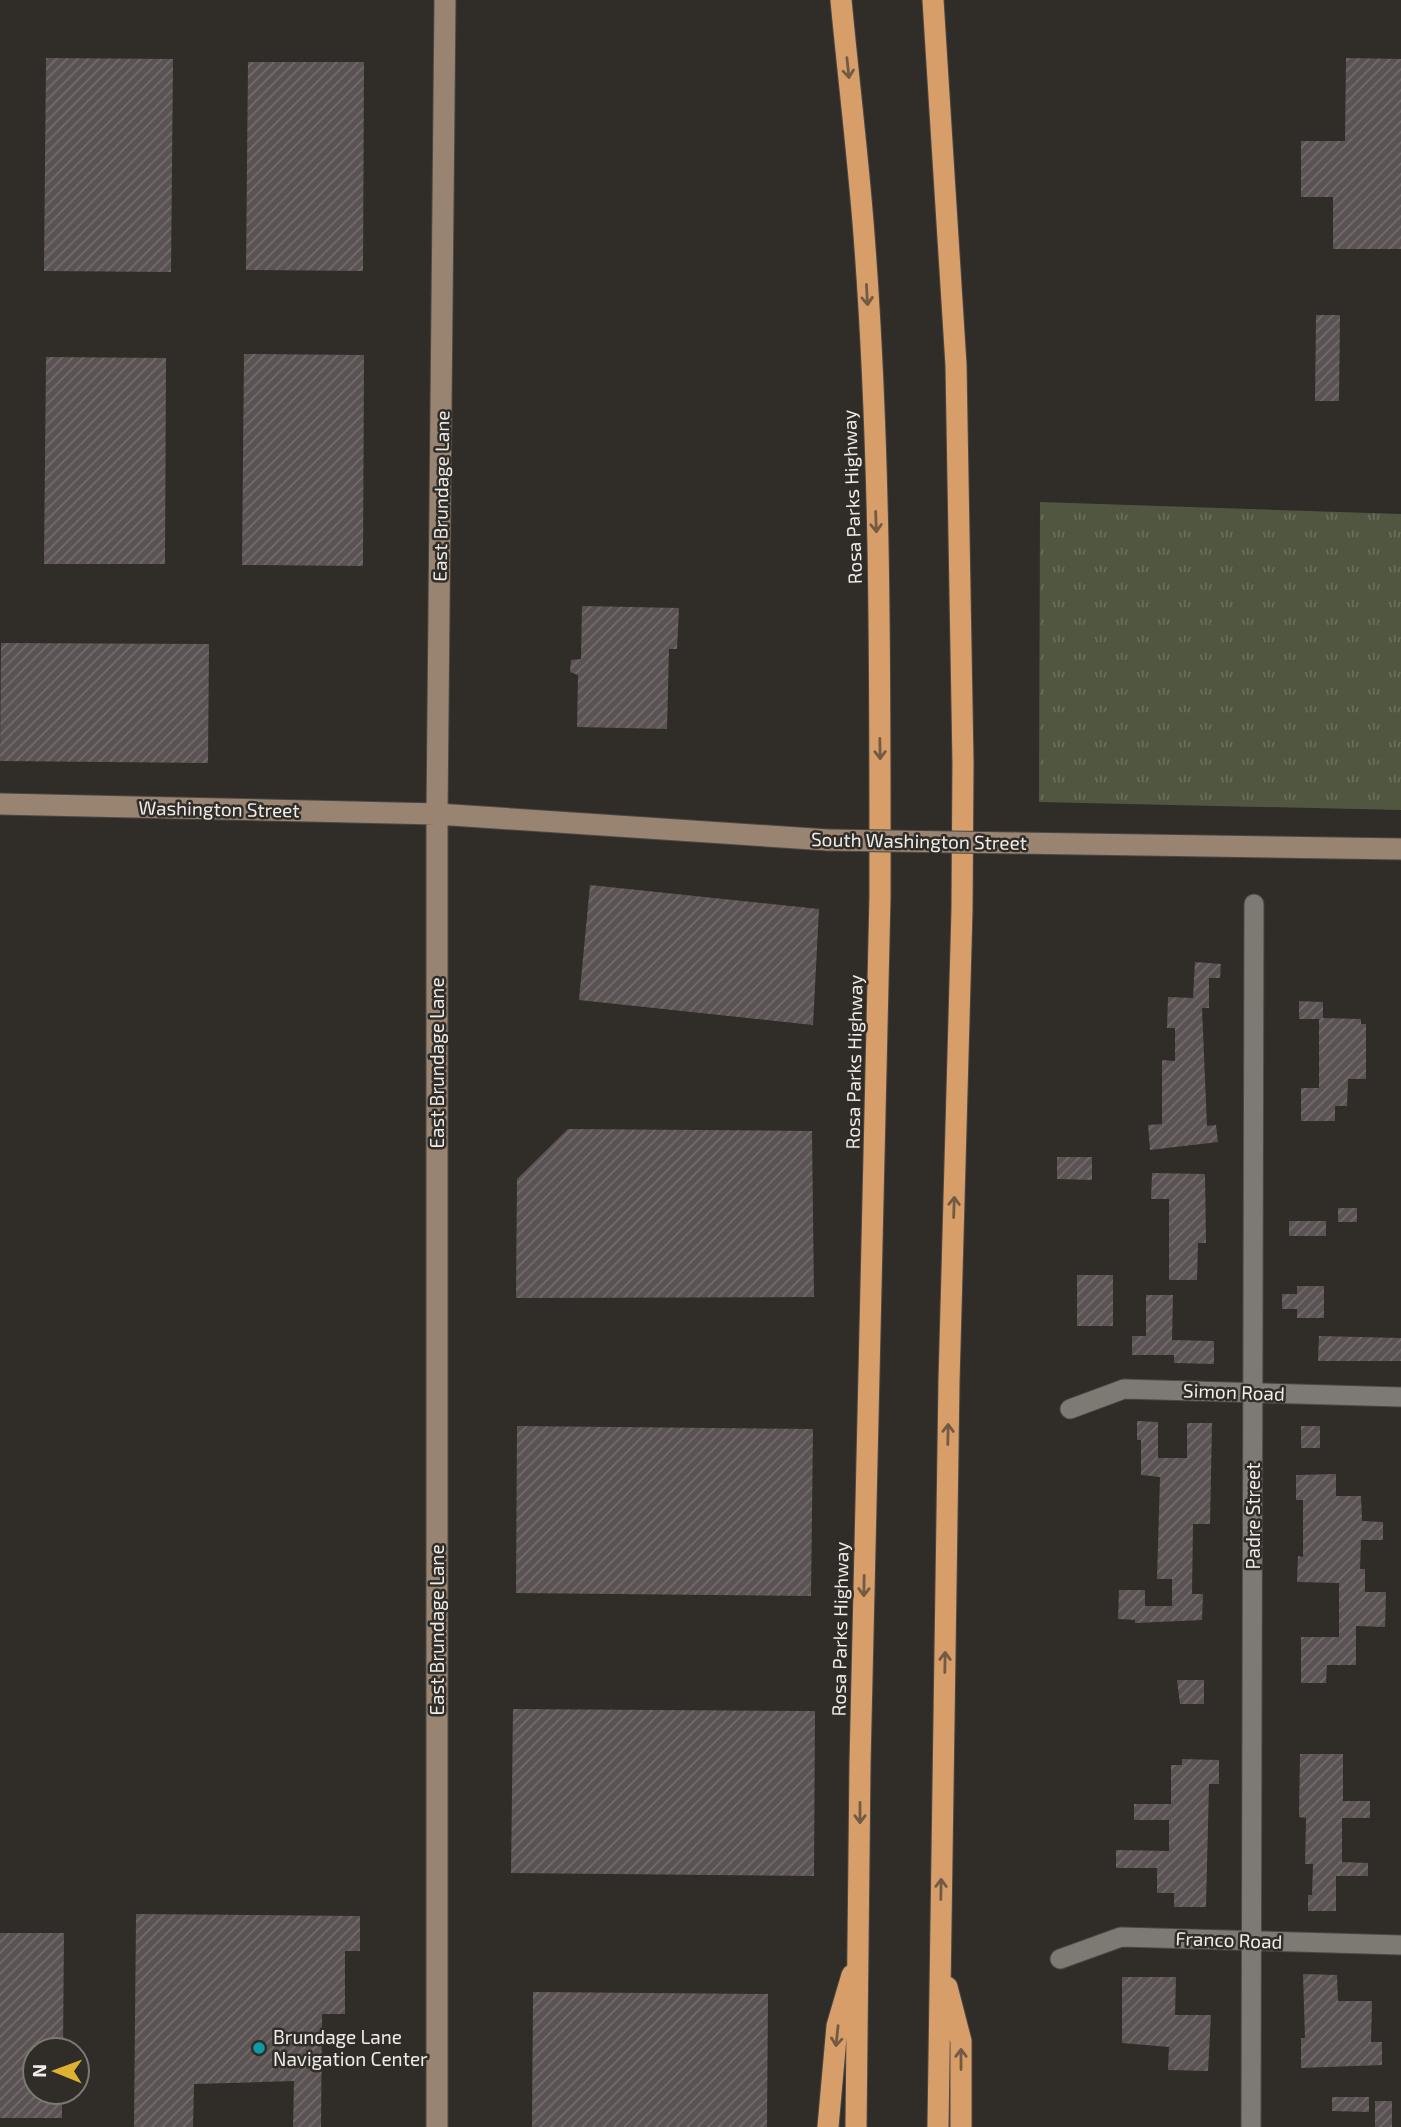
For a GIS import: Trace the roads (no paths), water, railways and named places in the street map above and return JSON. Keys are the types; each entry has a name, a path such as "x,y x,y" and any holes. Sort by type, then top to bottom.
{"highway":[{"name":"Rosa Parks Highway","path":"841,0 865,263 872,408 880,744 880,896 860,1737 860,1947 856,2127"},
{"path":"933,0 956,365 962,617 963,872 948,1395 938,2127"},
{"path":"942,122 948,0"},
{"path":"828,2127 837,2026 860,1947"},
{"path":"940,1958 961,2041 961,2127"}],"main road":[{"name":"East Brundage Lane","path":"437,2127 437,814 445,0"},
{"name":"Washington Street","path":"0,804 437,814"},
{"name":"South Washington Street","path":"437,814 828,840 1401,849"}],"street":[{"name":"Padre Street","path":"1251,2127 1254,904"},
{"name":"Simon Road","path":"1070,1409 1124,1389 1401,1397"},
{"name":"Franco Road","path":"1060,1959 1121,1937 1401,1945"}],"place":[{"name":"Brundage Lane Navigation Center","path":"259,2048"}]}
